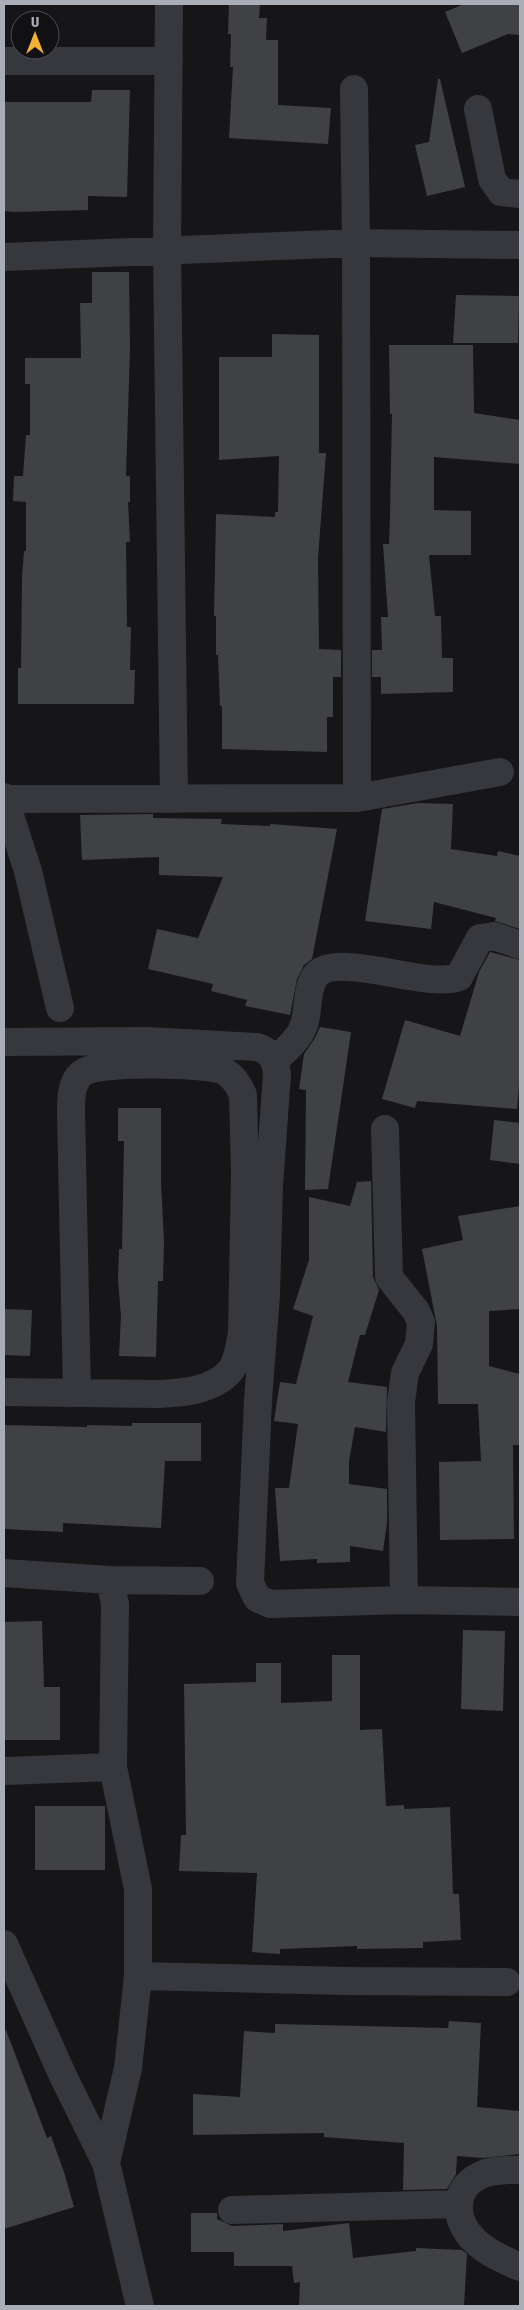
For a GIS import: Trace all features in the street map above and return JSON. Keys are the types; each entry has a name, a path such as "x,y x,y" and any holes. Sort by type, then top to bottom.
{"street":[{"path":"169,4 167,250 174,799"},
{"path":"4,61 169,61"},
{"path":"354,89 357,798"},
{"path":"478,109 492,179 502,192 520,194"},
{"path":"4,257 356,243 520,245"},
{"path":"60,1008 28,871 4,798 357,798 500,772"},
{"path":"275,1060 290,1046 304,1025 313,980 318,972 328,969 359,967 432,980 454,979 460,977 480,938 494,936 520,945"},
{"path":"4,1042 148,1041 257,1046 268,1051 275,1060 277,1074 269,1186 266,1294 258,1401 250,1583 257,1598 270,1604 404,1600 520,1602"},
{"path":"4,1392 77,1393 157,1394 181,1393 201,1388 219,1380 231,1370 242,1334 246,1173 243,1095 239,1085 232,1076 223,1070 209,1066 194,1065 117,1066 86,1070 76,1082 71,1095 71,1112 77,1393"},
{"path":"385,1129 389,1277 416,1312 421,1322 419,1344 405,1373 401,1402 404,1600"},
{"path":"4,1573 110,1580 200,1581"},
{"path":"106,2163 128,2068 138,1976 138,1889 114,1767 115,1604 110,1580"},
{"path":"4,1771 114,1767"},
{"path":"4,1944 63,2076 106,2163 140,2306"},
{"path":"138,1976 345,1981 507,1982"},
{"path":"520,2170 495,2171 479,2176 468,2183 462,2191 458,2204 460,2218 474,2240 491,2253 520,2267"},
{"path":"232,2210 458,2204"}],"building":[{"path":"229,4 260,4 259,18 267,18 266,40 278,40 278,105 331,108 328,144 229,138 233,67 230,67 231,34 228,34"},
{"path":"464,4 520,4 520,35 508,34 462,53 445,12"},
{"path":"438,79 440,79 465,187 427,196 415,145 429,142"},
{"path":"92,90 130,90 127,197 88,196 88,210 4,211 4,102 91,102"},
{"path":"92,272 129,272 130,349 126,476 130,476 130,502 128,502 130,542 126,542 127,627 131,627 130,670 135,670 134,704 18,704 18,668 21,668 22,578 24,551 26,551 26,502 13,501 14,476 23,476 26,435 30,435 30,384 25,384 25,358 81,358 80,303 92,303"},
{"path":"456,295 519,296 518,343 453,343"},
{"path":"272,334 319,335 319,453 326,453 318,558 319,649 341,650 341,677 333,677 333,717 327,717 327,752 222,749 222,706 220,706 218,655 216,655 216,616 214,616 216,514 275,517 275,512 278,512 279,456 219,460 219,357 272,357"},
{"path":"389,345 473,345 474,413 520,420 520,464 434,457 434,510 471,511 471,555 429,555 435,616 441,616 442,658 453,658 453,692 381,694 381,677 372,677 372,650 382,650 381,617 388,617 383,544 389,544 390,515 392,414 390,414"},
{"path":"418,803 453,804 451,849 497,856 498,851 520,856 520,929 495,921 496,918 434,902 431,929 365,921 382,809"},
{"path":"153,814 153,818 222,819 221,824 270,826 270,824 337,829 312,959 304,965 297,979 290,1015 245,1006 247,1000 211,991 213,984 148,969 157,929 198,938 223,877 159,875 159,857 82,860 80,815"},
{"path":"490,952 520,960 520,1074 517,1109 417,1101 415,1108 382,1099 405,1020 460,1036 479,972"},
{"path":"320,1027 351,1032 328,1189 305,1190 306,1090 299,1089 304,1054"},
{"path":"118,1108 161,1108 161,1181 164,1242 163,1281 158,1281 156,1357 119,1356 121,1316 118,1280 119,1249 122,1249 124,1141 118,1141"},
{"path":"494,1120 520,1123 520,1164 490,1160"},
{"path":"371,1181 373,1277 379,1290 365,1335 360,1335 348,1382 387,1387 386,1432 355,1427 349,1461 349,1484 387,1489 387,1523 383,1551 350,1546 350,1562 317,1563 317,1559 280,1561 275,1488 289,1488 298,1424 274,1421 280,1382 296,1384 313,1316 293,1309 309,1260 309,1197 350,1206 357,1182"},
{"path":"520,1206 520,1309 489,1311 489,1366 520,1374 520,1445 513,1445 514,1539 440,1540 439,1462 481,1461 478,1404 438,1404 437,1326 422,1249 463,1240 458,1216"},
{"path":"4,1309 32,1310 30,1356 4,1355"},
{"path":"132,1423 201,1423 201,1461 165,1461 161,1528 63,1523 63,1532 4,1529 4,1425 87,1427 87,1425 132,1426"},
{"path":"42,1621 44,1687 60,1687 60,1740 4,1740 4,1622"},
{"path":"463,1630 505,1631 503,1711 461,1709"},
{"path":"332,1655 360,1655 360,1730 382,1729 386,1806 404,1805 404,1809 450,1807 453,1894 459,1894 461,1940 423,1942 423,1948 357,1949 357,1946 280,1949 280,1954 252,1952 257,1873 179,1871 181,1835 186,1835 184,1684 256,1682 256,1663 281,1663 281,1703 332,1701"},
{"path":"35,1806 105,1806 105,1870 35,1870"},
{"path":"449,2021 481,2023 477,2107 520,2111 520,2154 482,2158 457,2156 456,2174 447,2189 403,2190 404,2143 324,2137 324,2133 193,2135 193,2094 240,2097 244,2031 275,2033 275,2024 448,2028"},
{"path":"6,2030 47,2138 51,2136 74,2207 4,2229 4,2031"},
{"path":"191,2213 217,2213 217,2219 232,2226 283,2224 283,2231 349,2223 353,2258 416,2251 416,2248 462,2250 467,2254 464,2306 299,2306 300,2282 294,2283 292,2266 234,2266 234,2252 191,2252"}]}
